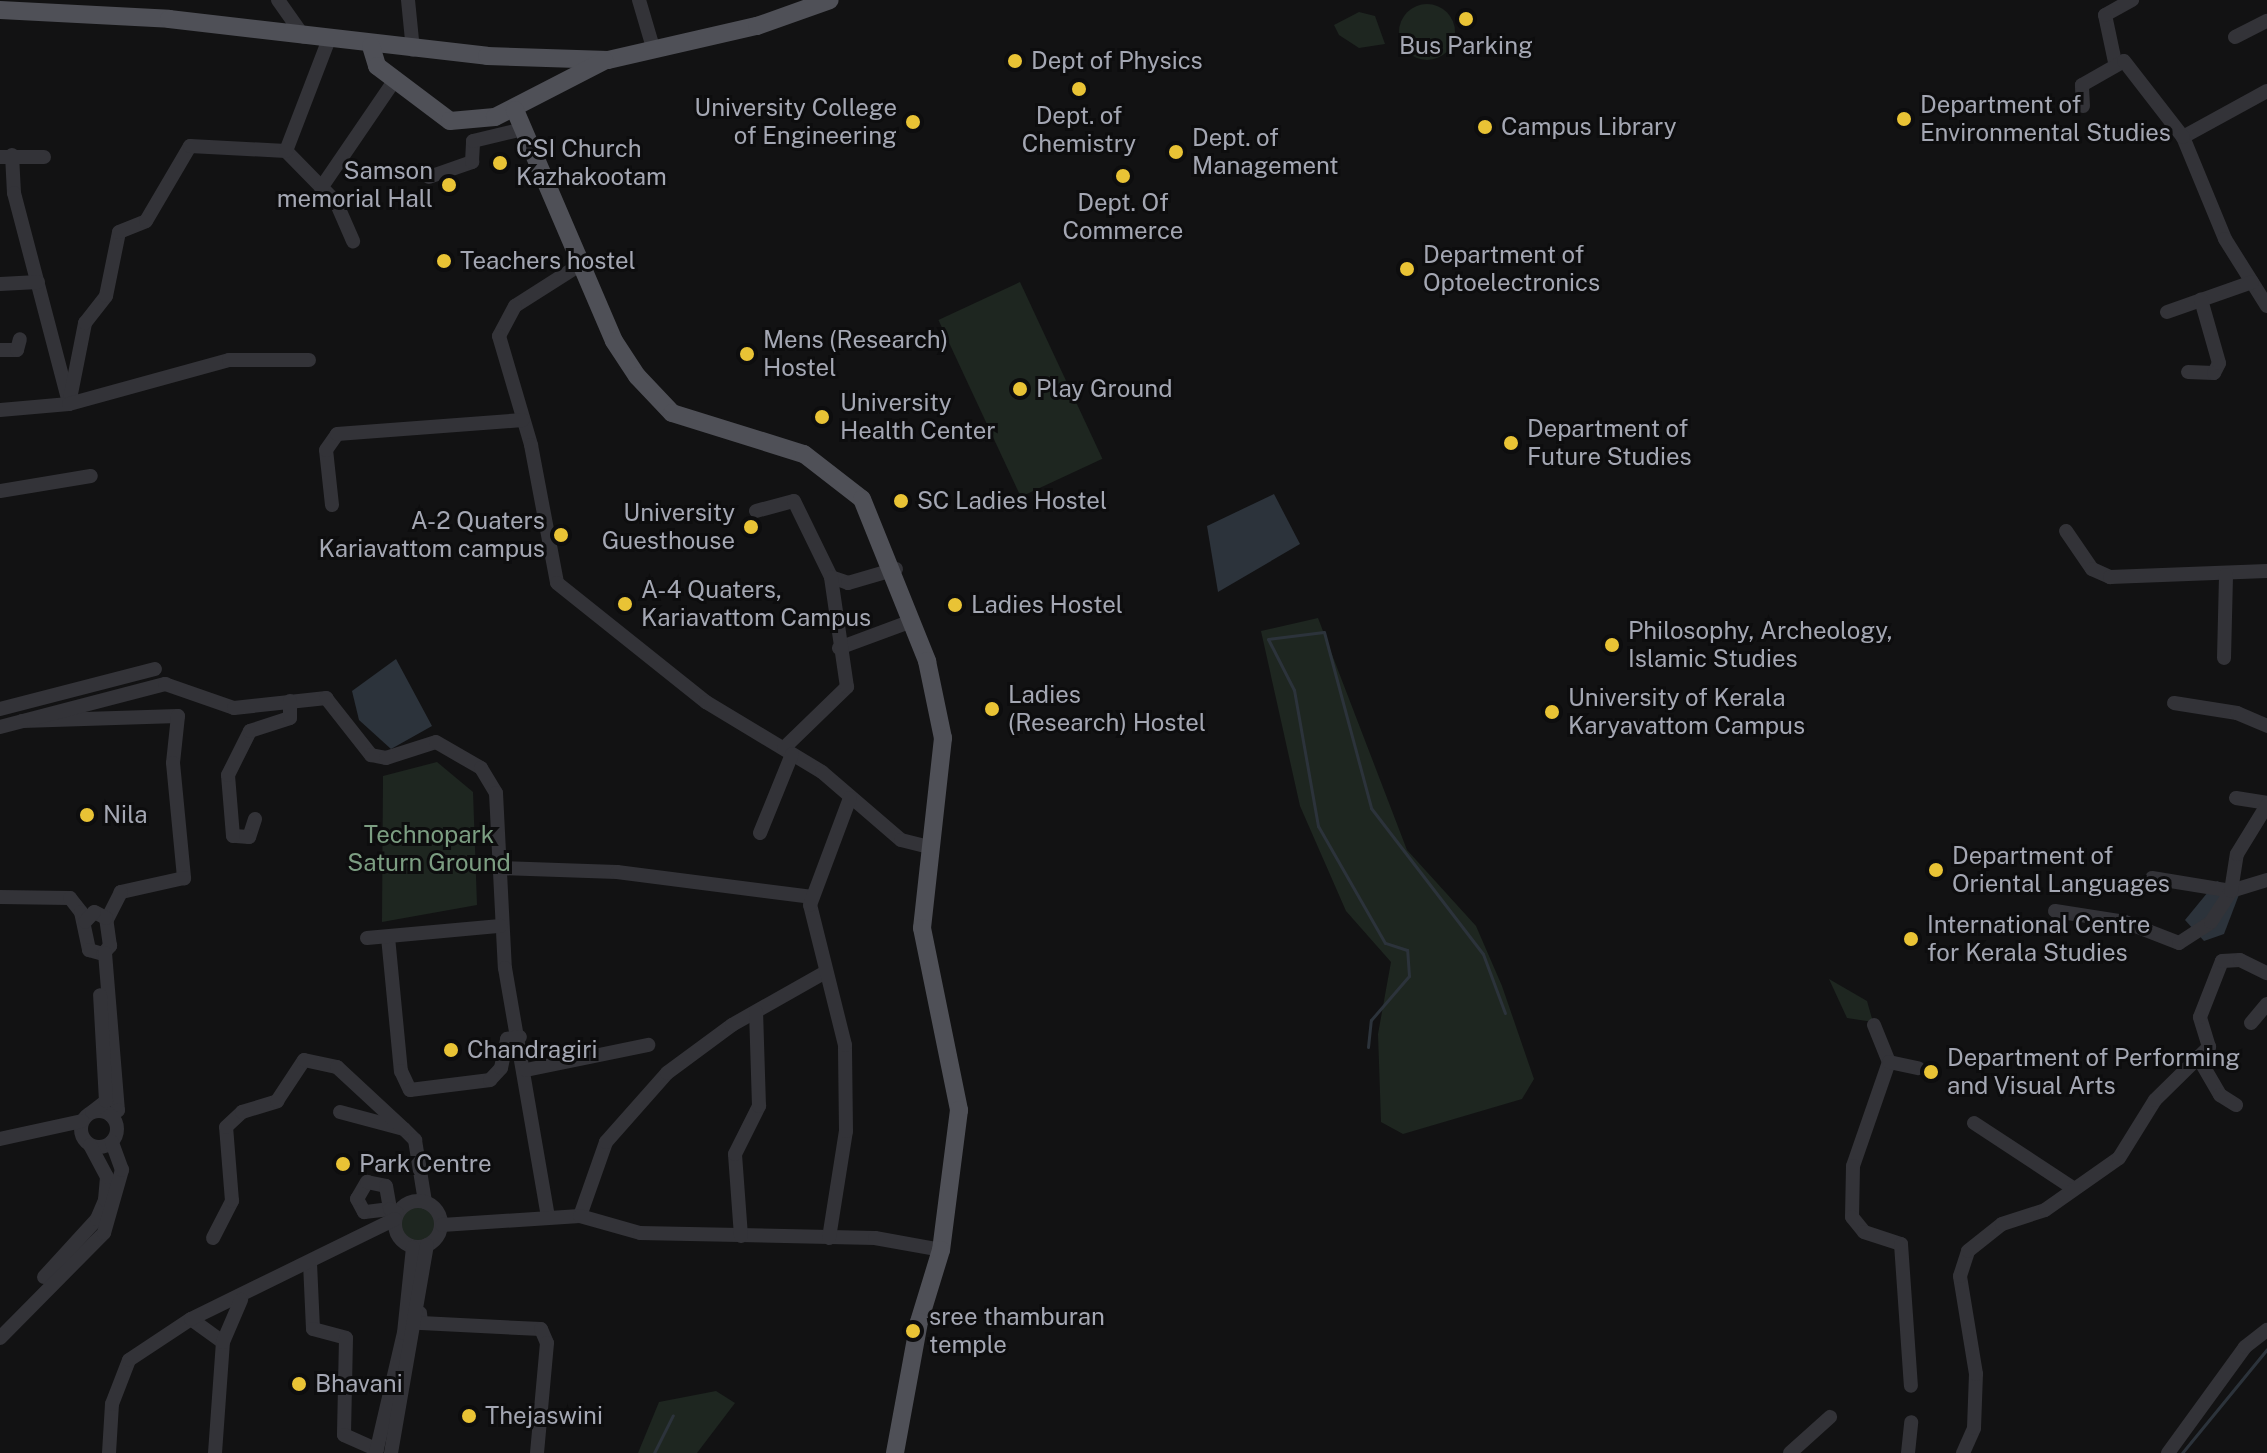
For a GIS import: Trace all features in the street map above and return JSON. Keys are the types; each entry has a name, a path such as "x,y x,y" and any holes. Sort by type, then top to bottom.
{"main road":[{"path":"0,10 169,19 413,50 608,60 654,51 830,0"},
{"path":"371,46 377,66 450,121 515,110 608,60"},
{"path":"515,110 614,341 672,413 761,438 832,471 862,499 896,569 912,621 943,738 922,928 959,1110 941,1250 919,1322 895,1453"}],"street":[{"path":"278,0 304,37"},
{"path":"408,0 413,50"},
{"path":"639,0 654,51"},
{"path":"2115,62 2105,15 2132,0"},
{"path":"2235,37 2267,21"},
{"path":"286,151 329,39"},
{"path":"2083,106 2082,85 2115,62 2132,66 2183,137 2225,239 2267,306"},
{"path":"321,188 394,81"},
{"path":"2183,137 2267,91"},
{"path":"429,177 472,162 473,141 523,129"},
{"path":"69,404 85,323 106,296 119,232 146,221 190,146 286,151 336,202 353,241"},
{"path":"44,157 6,156 69,404"},
{"path":"581,264 539,288 500,326 557,583 706,702 788,751 901,840 930,847"},
{"path":"0,284 38,282"},
{"path":"2167,312 2252,282"},
{"path":"2188,372 2214,373 2219,363 2201,300"},
{"path":"0,350 17,350 20,339"},
{"path":"0,410 69,404 229,360 309,360"},
{"path":"332,505 326,450 337,434 522,420"},
{"path":"0,491 91,476"},
{"path":"756,511 794,501 831,577 847,687 788,751 760,833"},
{"path":"2066,531 2092,569 2110,577 2226,575 2267,571"},
{"path":"831,577 848,583 896,569"},
{"path":"2224,658 2226,575"},
{"path":"839,648 912,621"},
{"path":"0,709 155,669"},
{"path":"0,727 165,684 234,708 290,701 336,704 371,755 386,758 436,742 474,762 496,793 500,926 548,1216"},
{"path":"255,819 249,837 233,836 228,775 250,731 290,718 290,701"},
{"path":"2174,703 2237,713 2267,726"},
{"path":"18,720 178,716 173,754 184,878 121,892 107,920 101,954 106,1101 86,1127"},
{"path":"829,1238 847,1088 842,1031 822,974 812,897 850,798"},
{"path":"2055,911 2125,922 2179,943 2211,922 2231,891 2237,854 2267,804 2236,798"},
{"path":"498,868 617,872 812,897"},
{"path":"2152,878 2231,891 2267,880"},
{"path":"0,897 63,895 85,922 87,948 101,954"},
{"path":"85,922 94,912 107,920"},
{"path":"367,938 500,926"},
{"path":"388,937 401,1071 410,1090 490,1080 501,1068 507,1039 520,1037"},
{"path":"0,1147 86,1127 118,1110 101,954"},
{"path":"1963,1453 1974,1428 1976,1374 1963,1260 1989,1232 2045,1210 2119,1158 2155,1100 2210,1042 2200,1023 2204,995 2222,961 2240,960 2267,973"},
{"path":"580,1216 617,1128 667,1073 756,1012 822,974"},
{"path":"2251,1023 2267,1004"},
{"path":"741,1236 735,1154 759,1106 756,1012"},
{"path":"1874,1025 1889,1062 1853,1166 1850,1202 1857,1226 1903,1250 1911,1386"},
{"path":"526,1070 648,1045"},
{"path":"2198,1057 2220,1095 2236,1105"},
{"path":"213,1238 232,1201 226,1127 242,1112 277,1101 304,1060 337,1067 404,1129 425,1173 425,1202 442,1225"},
{"path":"1889,1062 1918,1068"},
{"path":"340,1112 404,1129"},
{"path":"111,1115 117,1131 112,1142"},
{"path":"1974,1123 2073,1188"},
{"path":"0,1325 97,1219 107,1177 86,1127"},
{"path":"0,1139 86,1127 112,1142 122,1170 104,1233 0,1338"},
{"path":"109,1453 112,1404 129,1360 191,1319 241,1300 394,1214 425,1202"},
{"path":"394,1214 400,1240 420,1246"},
{"path":"381,1452 420,1246 442,1225 580,1216 640,1233 829,1238 941,1250"},
{"path":"420,1246 421,1323 541,1329 547,1343 537,1453"},
{"path":"310,1263 313,1329 346,1338 344,1435 381,1452"},
{"path":"215,1453 223,1342 241,1300"},
{"path":"381,1452 420,1313"},
{"path":"191,1319 223,1342"},
{"path":"2168,1453 2245,1347 2267,1330"},
{"path":"1790,1453 1830,1417"},
{"path":"1908,1453 1911,1422"}],"green space":[{"path":"1427,4 1447,12 1455,32 1447,52 1427,60 1407,52 1399,32 1407,12"},
{"path":"1359,12 1375,16 1385,44 1359,48 1339,35 1334,25"},
{"name":"Play Ground","path":"1020,282 1102,459 1021,497 938,320"},
{"path":"1318,618 1407,850 1476,926 1502,986 1534,1079 1522,1099 1403,1134 1381,1122 1378,1034 1391,962 1346,911 1300,806 1261,631"},
{"name":"Technopark Saturn Ground","path":"437,762 473,792 477,905 382,922 383,776"},
{"path":"1829,979 1867,1001 1873,1022 1847,1018"},
{"path":"418,1207 431,1212 436,1225 431,1238 418,1243 405,1238 400,1225 405,1212"},
{"path":"716,1391 735,1403 697,1453 638,1453 659,1402"}],"shaded area":[{"path":"1274,494 1300,544 1218,592 1207,526"},
{"path":"396,659 432,726 391,749 359,720 352,691"},
{"path":"2217,881 2240,892 2224,934 2204,941 2185,920"}],"waterway":[{"path":"1368,1047 1371,1020 1409,976 1407,950 1385,943 1318,826 1294,690 1268,639 1324,632 1371,808 1483,954 1505,1013"},
{"path":"2182,1453 2267,1349"},
{"path":"654,1453 673,1415"}],"place":[{"name":"Bus Parking","path":"1466,19"},
{"name":"Dept of Physics","path":"1015,61"},
{"name":"Dept. of Chemistry","path":"1079,89"},
{"name":"Department of Environmental Studies","path":"1904,119"},
{"name":"University College of Engineering","path":"913,122"},
{"name":"Campus Library","path":"1485,127"},
{"name":"Dept. of Management","path":"1176,152"},
{"name":"CSI Church Kazhakootam","path":"500,163"},
{"name":"Dept. Of Commerce","path":"1123,176"},
{"name":"Samson memorial Hall","path":"449,185"},
{"name":"Teachers hostel","path":"444,261"},
{"name":"Department of Optoelectronics","path":"1407,269"},
{"name":"Mens (Research) Hostel","path":"747,354"},
{"name":"Play Ground","path":"1020,389"},
{"name":"University Health Center","path":"822,417"},
{"name":"Department of Future Studies","path":"1511,443"},
{"name":"SC Ladies Hostel","path":"901,501"},
{"name":"University Guesthouse","path":"751,527"},
{"name":"A-2 Quaters Kariavattom campus","path":"561,535"},
{"name":"A-4 Quaters, Kariavattom Campus","path":"625,604"},
{"name":"Ladies Hostel","path":"955,605"},
{"name":"Philosophy, Archeology, Islamic Studies","path":"1612,645"},
{"name":"Ladies (Research) Hostel","path":"992,709"},
{"name":"University of Kerala Karyavattom Campus","path":"1552,712"},
{"name":"Nila","path":"87,815"},
{"name":"Department of Oriental Languages","path":"1936,870"},
{"name":"International Centre for Kerala Studies","path":"1911,939"},
{"name":"Chandragiri","path":"451,1050"},
{"name":"Department of Performing and Visual Arts","path":"1931,1072"},
{"name":"Park Centre","path":"343,1164"},
{"name":"sree thamburan temple","path":"913,1331"},
{"name":"Bhavani","path":"299,1384"},
{"name":"Thejaswini","path":"469,1416"}]}
